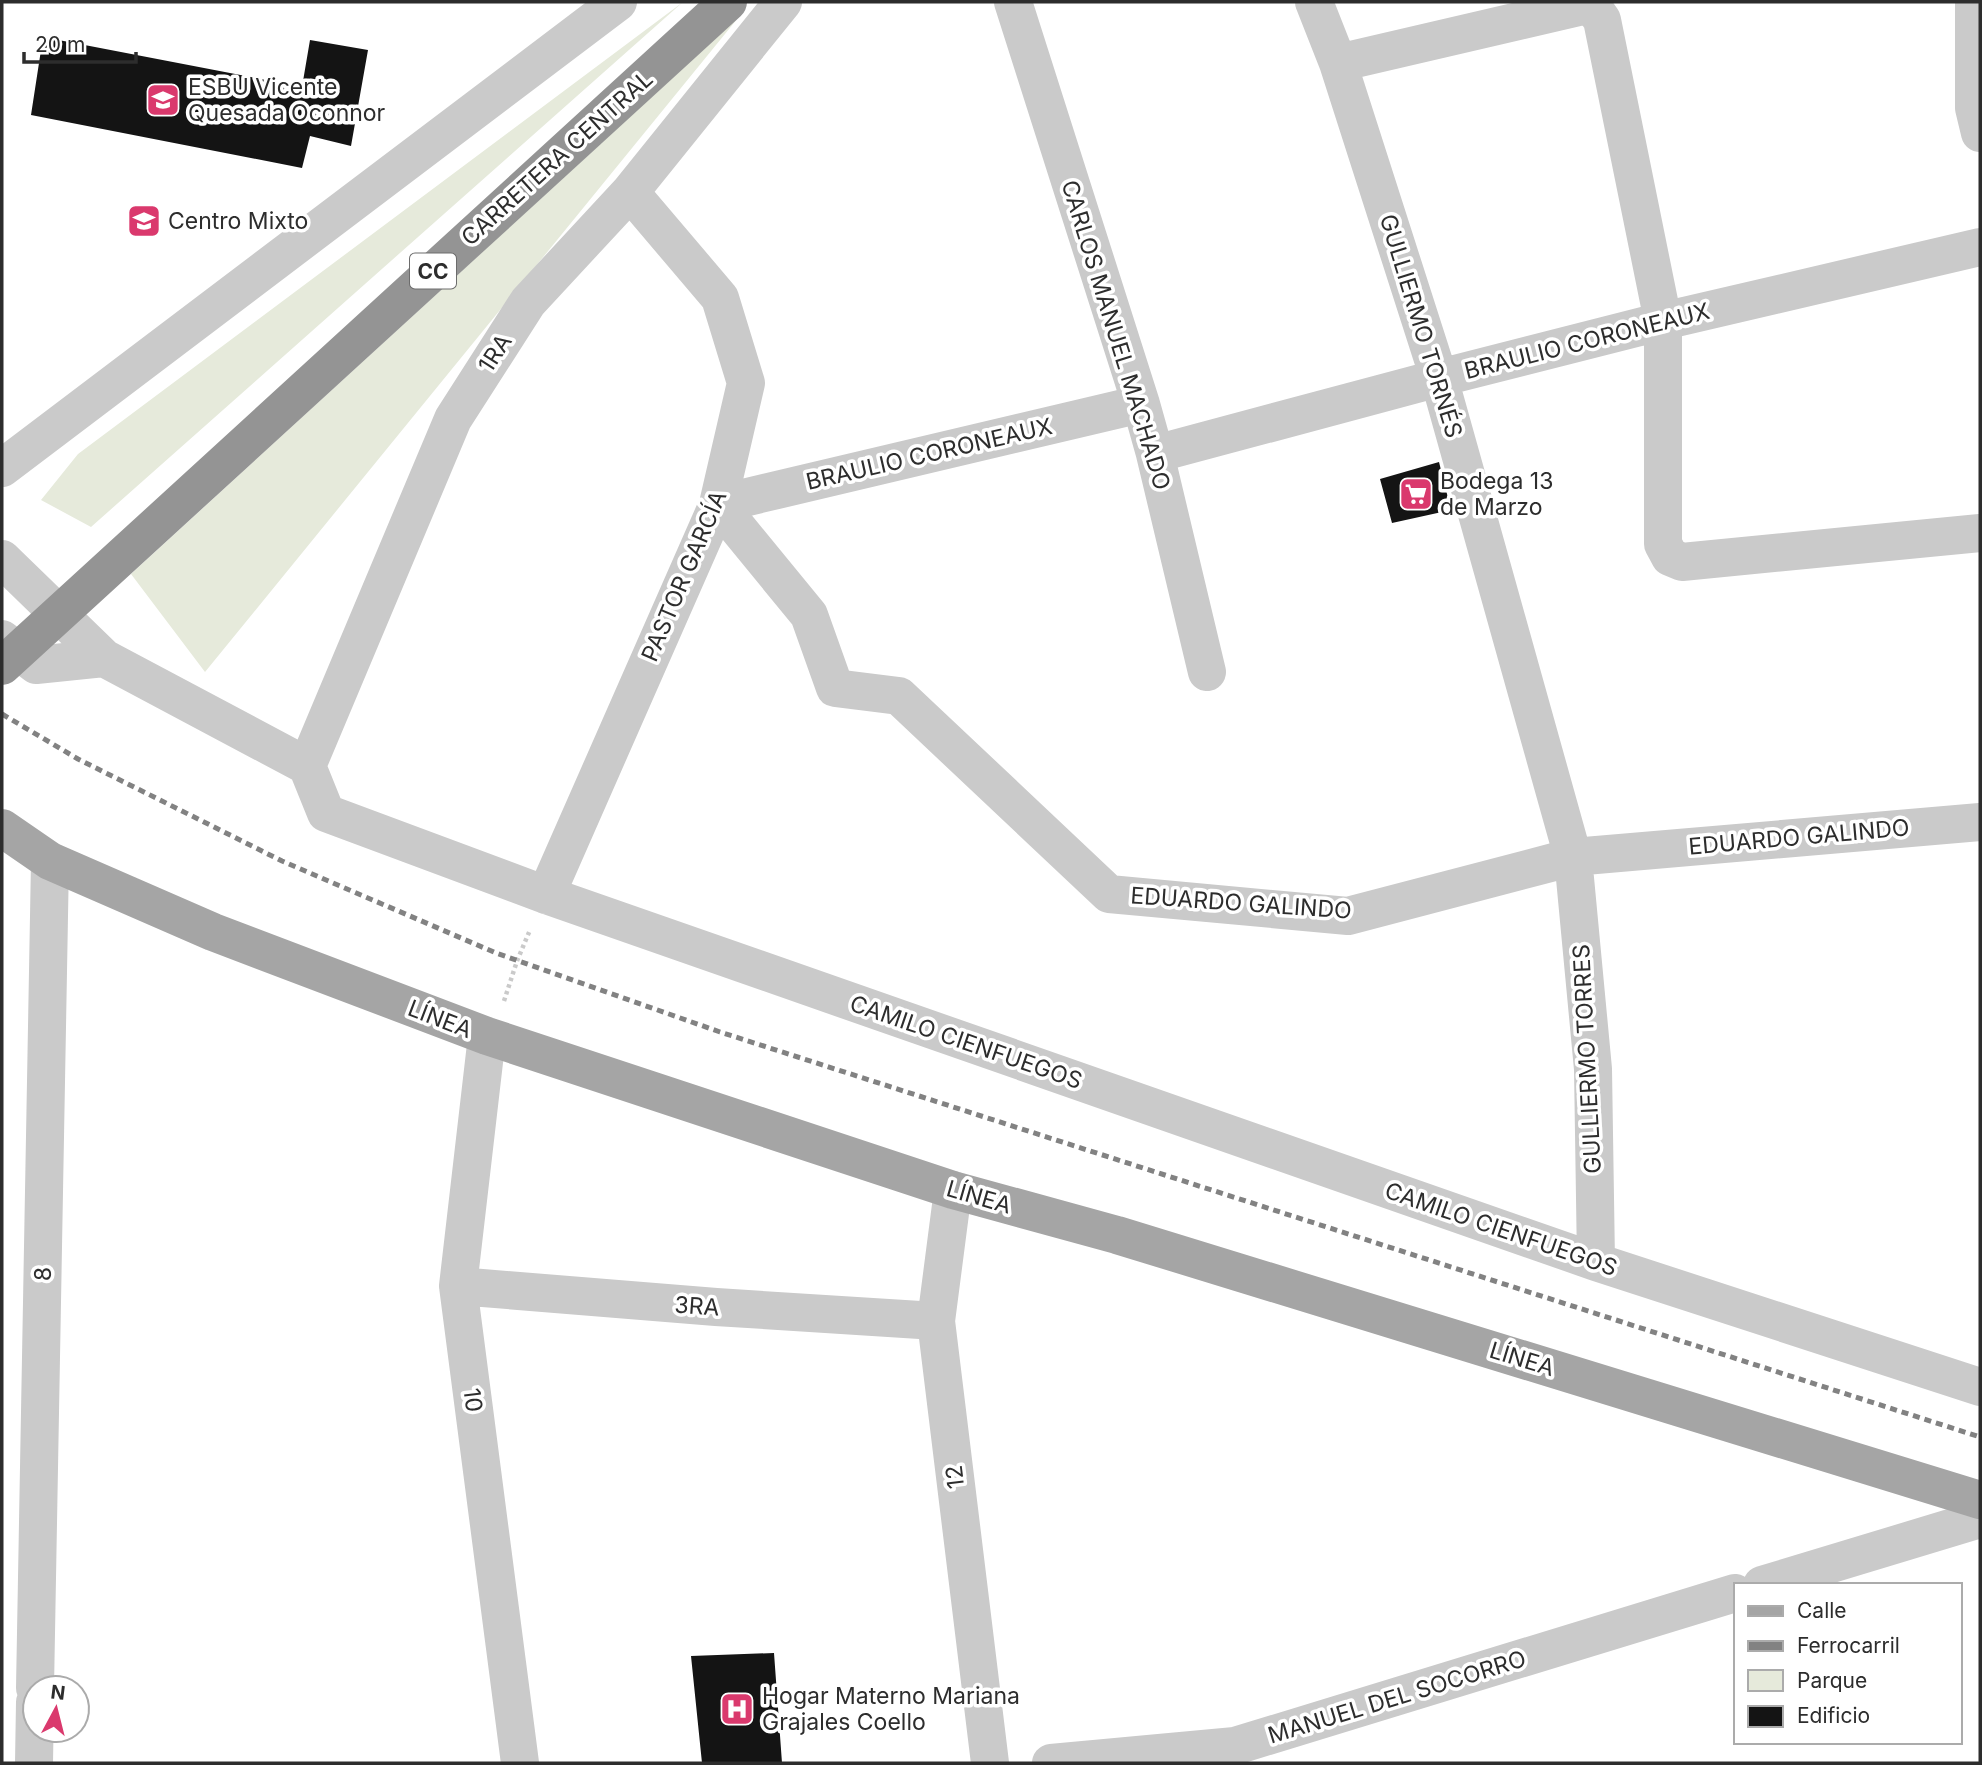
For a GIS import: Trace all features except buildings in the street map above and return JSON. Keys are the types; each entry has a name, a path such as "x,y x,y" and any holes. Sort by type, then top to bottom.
{"highway":[{"name":"CARRETERA CENTRAL","path":"2,666 728,2"}],"main road":[{"name":"LÍNEA","path":"2,828 50,861 213,932 487,1036 953,1190 1117,1236 1980,1500"}],"street":[{"path":"2,468 618,2"},
{"name":"1RA","path":"307,766 453,419 528,302 630,192 783,2"},
{"name":"CARLOS MANUEL MACHADO","path":"1013,2 1141,404 1207,672"},
{"name":"GULLIERMO TORNÉS","path":"1314,2 1338,63 1438,378 1573,856"},
{"path":"1974,2 1974,108 1980,133"},
{"path":"1338,63 1583,6 1595,10 1602,20 1663,321 1663,544 1670,557 1682,562 1980,533"},
{"name":"PASTOR GARCÍA","path":"546,895 718,504 746,383 720,298 630,192"},
{"name":"BRAULIO CORONEAUX","path":"1155,454 1663,321 1980,247"},
{"name":"BRAULIO CORONEAUX","path":"718,504 1141,404"},
{"name":"EDUARDO GALINDO","path":"718,504 809,615 835,688 899,696 1109,894 1348,916 1573,856 1980,822"},
{"path":"2,559 104,658 307,766"},
{"path":"2,639 36,665 104,658"},
{"name":"CAMILO CIENFUEGOS","path":"307,766 326,813 546,895 1596,1262 1980,1387"},
{"name":"GULLIERMO TORRES","path":"1573,856 1593,1069 1596,1262"},
{"name":"8","path":"35,1674 50,861"},
{"name":"10","path":"487,1036 458,1286 520,1763"},
{"name":"12","path":"953,1190 936,1321 990,1763"},
{"name":"3RA","path":"458,1286 716,1307 936,1321"},
{"path":"1769,1583 1980,1519"},
{"name":"MANUEL DEL SOCORRO","path":"1051,1763 1234,1746 1734,1593"},
{"path":"34,1744 34,1763"}],"path":[{"path":"487,1036 500,1012 517,961 546,895"}],"green space":[{"path":"683,2 91,527 41,500 78,454"},
{"path":"738,18 205,672 131,574"}],"railway":[{"path":"2,714 78,759 282,861 496,953 720,1032 1980,1437"}],"place":[{"name":"ESBU Vicente Quesada Oconnor","path":"163,100"},
{"name":"Centro Mixto","path":"144,221"},
{"name":"Bodega 13 de Marzo","path":"1416,494"},
{"name":"Hogar Materno Mariana Grajales Coello","path":"737,1709"}]}
